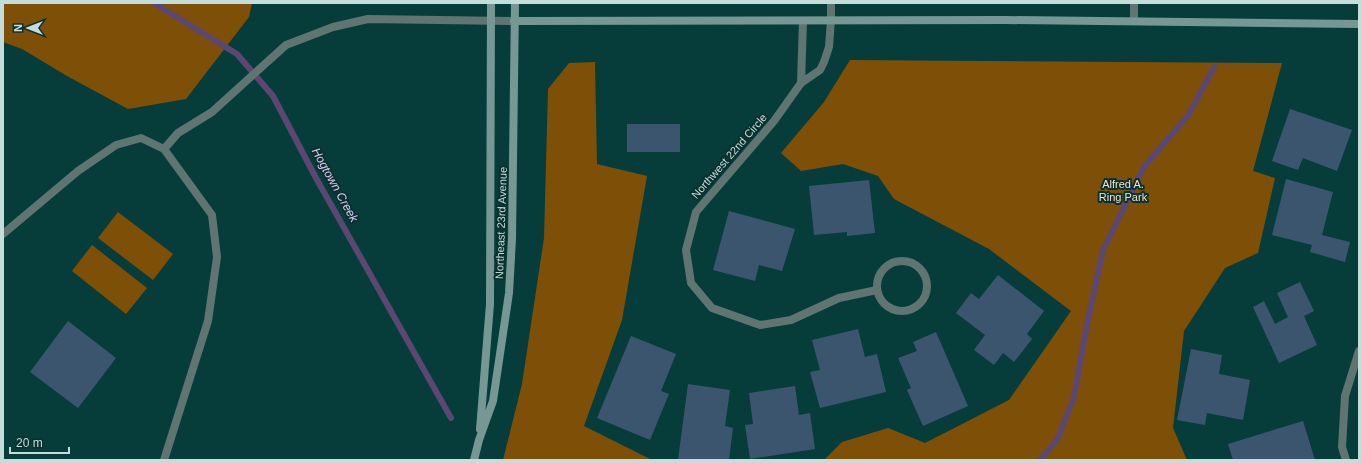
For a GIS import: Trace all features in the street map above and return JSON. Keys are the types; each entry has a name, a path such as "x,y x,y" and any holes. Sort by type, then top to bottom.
{"street":[{"name":"Northeast 23rd Avenue","path":"479,440 490,304 491,3"},
{"name":"Northeast 23rd Avenue","path":"474,460 479,440 493,401 509,293 512,239 515,3"},
{"name":"Northwest 22nd Circle","path":"831,3 829,47 820,70 801,83 774,121 696,212 686,250 691,283 712,308 760,325 791,320 839,298 876,290"},
{"path":"1134,3 1134,21"},
{"path":"164,149 178,132 212,112 286,45 333,27 368,19 514,21 1134,21 1359,24"},
{"path":"801,83 803,21"},
{"path":"3,234 78,171 116,145 141,138 164,149 212,215 217,257 208,321 164,460"},
{"path":"900,260 908,261 919,267 926,278 928,286 926,294 919,304 908,311 892,309 884,304 876,290 880,273 892,262 900,260"},
{"path":"1346,460 1342,447 1345,396 1359,351"}],"green space":[{"path":"3,3 252,3 249,17 186,99 128,109 67,76 22,49 3,42"},
{"name":"Alfred A. Ring Park","path":"850,60 1282,63 1253,171 1275,178 1258,253 1225,268 1184,331 1173,428 1187,460 824,460 842,442 888,428 925,443 1009,400 1071,311 989,249 894,199 878,176 843,164 801,171 781,153 824,102"},
{"path":"595,62 597,164 647,176 622,320 584,426 652,460 503,460 522,384 544,238 548,89 569,63"},
{"path":"118,212 173,254 153,280 98,238"},
{"path":"92,245 147,288 126,314 72,271"}],"building":[{"path":"1290,109 1352,130 1337,171 1303,158 1298,170 1272,161"},
{"path":"627,124 680,124 680,152 627,152"},
{"path":"1286,179 1333,192 1322,235 1350,242 1345,262 1310,252 1312,245 1272,235"},
{"path":"869,180 875,233 847,236 847,232 814,235 809,186"},
{"path":"729,211 795,229 782,271 759,265 755,281 713,270"},
{"path":"998,275 1044,311 1027,334 1032,339 1014,362 1003,353 994,365 974,350 985,335 956,313 971,293 979,299"},
{"path":"1300,282 1314,311 1304,316 1317,345 1279,363 1253,307 1264,301 1275,324 1288,317 1277,293"},
{"path":"68,321 116,358 78,408 30,372"},
{"path":"858,329 865,357 877,354 886,392 820,408 810,372 820,370 812,340"},
{"path":"936,332 968,406 923,426 907,390 911,388 898,358 917,351 913,342"},
{"path":"631,336 676,354 661,391 669,394 650,440 597,418"},
{"path":"1191,349 1222,355 1219,374 1250,380 1243,420 1207,413 1205,425 1177,420"},
{"path":"688,384 730,390 725,426 733,428 729,460 678,460"},
{"path":"795,386 799,415 810,413 815,449 750,459 745,425 753,424 749,393"},
{"path":"1303,421 1315,460 1233,460 1228,444"}],"waterway":[{"name":"Hogtown Creek","path":"154,3 237,54 273,96 316,178 451,418"},
{"path":"1040,460 1057,440 1074,397 1086,329 1103,250 1144,167 1189,114 1214,67"}]}
